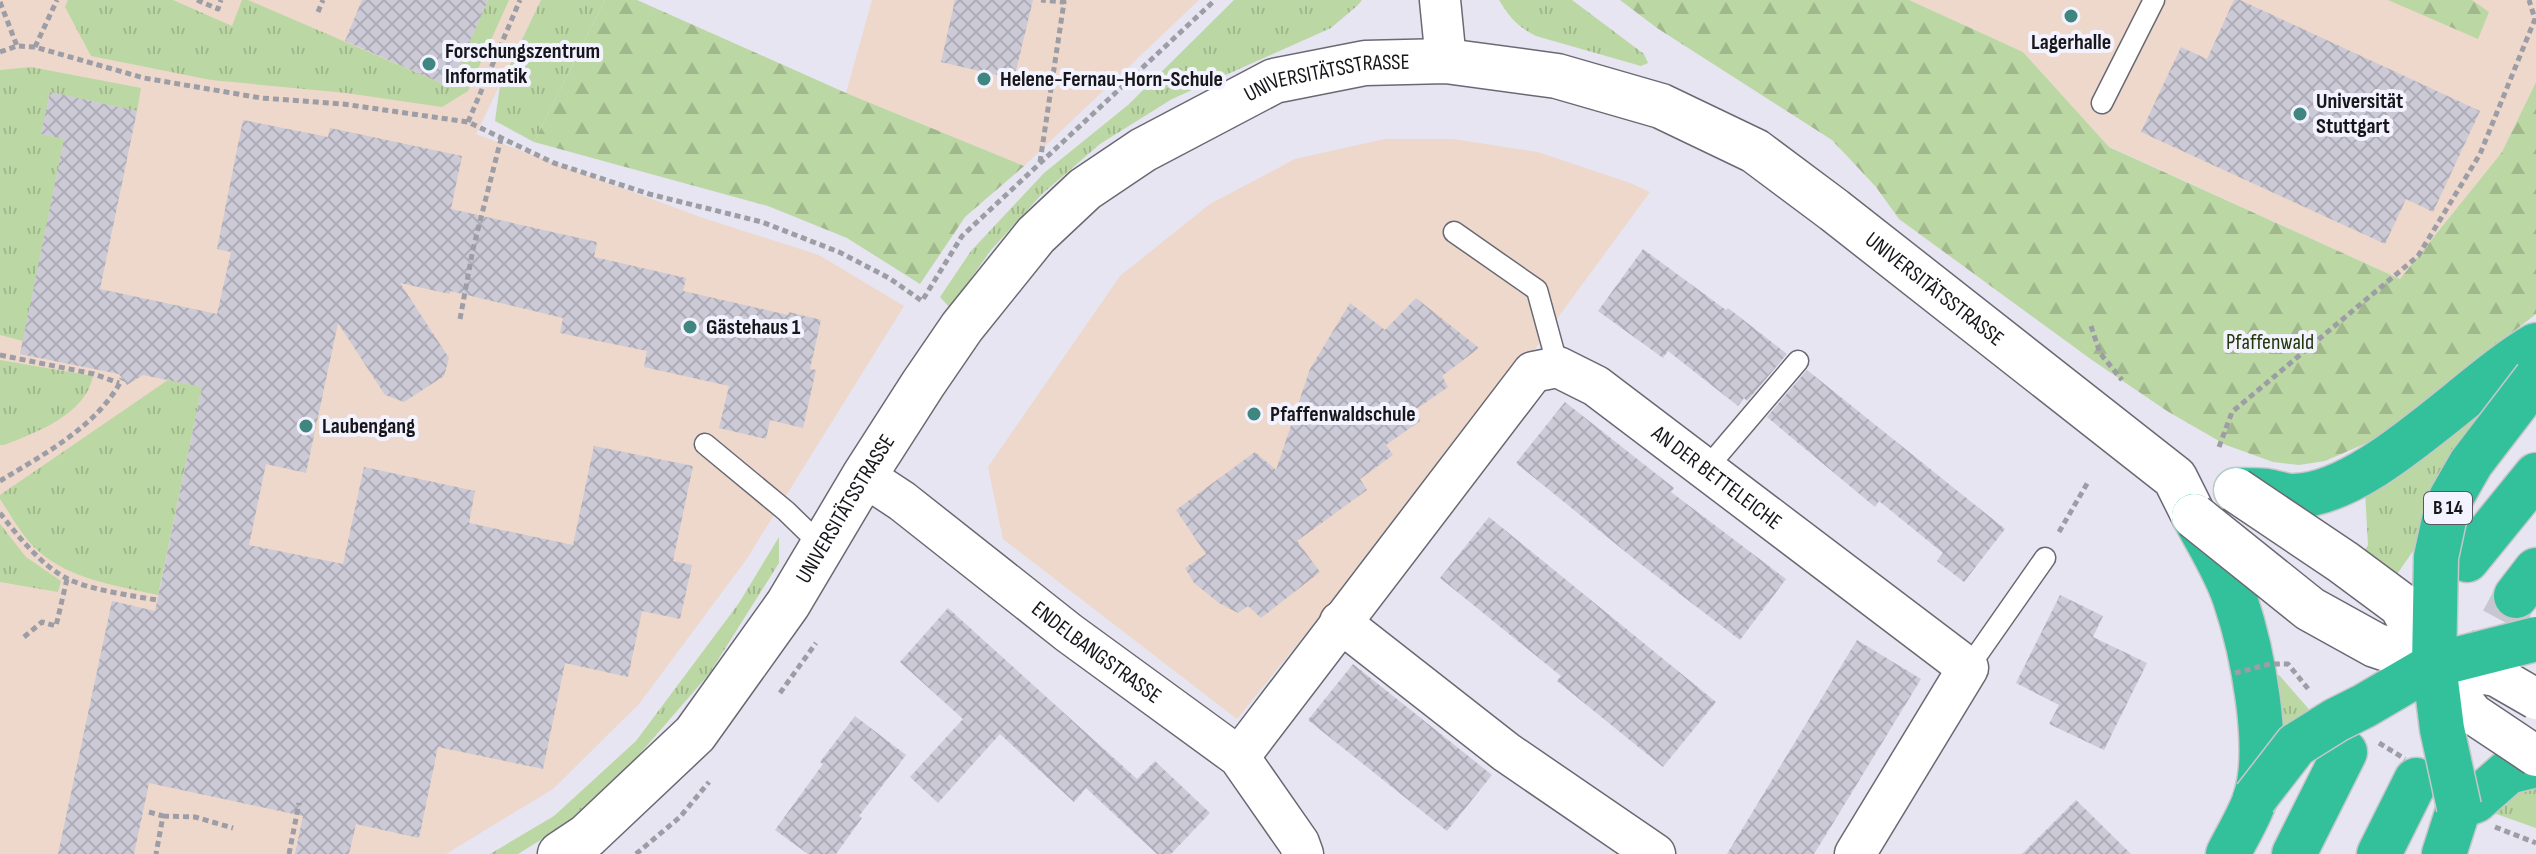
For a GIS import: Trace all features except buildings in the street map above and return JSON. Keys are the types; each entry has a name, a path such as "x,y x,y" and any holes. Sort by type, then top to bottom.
{"highway":[{"path":"2236,490 2292,496 2349,480 2390,455 2512,359 2536,345"},
{"name":"B 14","path":"2444,854 2459,807 2442,729 2434,665 2436,557 2451,498 2471,463 2536,378"},
{"name":"B 14","path":"2467,560 2536,475"},
{"path":"2185,497 2235,597 2244,670 2259,706 2260,766 2255,798"},
{"path":"2294,854 2340,736 2364,706 2434,665 2536,639"},
{"path":"2228,854 2255,798 2296,745 2340,736"},
{"path":"2459,807 2475,801 2508,772 2536,765"},
{"path":"2379,854 2414,773"}],"street":[{"path":"1440,0 1446,61"},
{"name":"UNIVERSITÄTSSTRASSE","path":"560,854 587,836 695,734 788,604 864,476 962,327 1036,235 1085,189 1143,150 1274,81 1365,63 1446,61 1557,76 1661,106 1755,151 1834,210 2185,497 2310,609 2375,645 2434,665 2496,676 2536,699"},
{"path":"1239,757 1533,372 1558,367"},
{"name":"AN DER BETTELEICHE","path":"1558,367 1596,386 1968,668"},
{"name":"ENDELBANGSTRASSE","path":"864,476 902,501 1069,633 1239,757 1299,843 1303,854"},
{"name":"UNIVERSITÄTSSTRASSE","path":"2185,497 2236,490 2343,562 2401,605 2434,665 2473,714 2536,756"},
{"path":"1340,622 1506,752 1655,854"},
{"path":"1855,854 1968,668"}],"lane":[{"path":"2102,103 2154,0"},
{"path":"1454,232 1537,290 1558,367"},
{"path":"1706,469 1798,361"},
{"path":"705,444 786,511 822,546"},
{"path":"1968,668 2045,558"}],"path":[{"path":"35,47 57,0"},
{"path":"197,0 218,9 221,0"},
{"path":"318,12 323,0"},
{"path":"468,122 520,0"},
{"path":"1040,163 1064,2 1041,0"},
{"path":"0,52 17,46 35,47 144,78 261,98 343,104 468,122 554,163 649,194 762,222 839,252 889,278 922,301 962,236 1215,0"},
{"path":"2219,447 2232,412 2418,256 2480,154 2535,19 2529,0"},
{"path":"0,2 17,46"},
{"path":"460,319 473,249 501,139"},
{"path":"2091,326 2100,353 2129,388"},
{"path":"0,355 121,381 94,417 46,453 0,481"},
{"path":"2045,558 2088,482"},
{"path":"0,513 27,546 67,579 157,600"},
{"path":"24,637 42,622 56,626 67,579"},
{"path":"2244,670 2270,664 2288,664 2340,736 2346,728 2379,743 2414,773"},
{"path":"289,854 299,803"},
{"path":"2459,807 2479,821 2536,843"},
{"path":"149,812 163,816 195,817 233,828"},
{"path":"156,854 163,816"}],"shaded area":[{"path":"0,0 541,0 476,134 703,218 819,255 904,306 746,560 639,704 553,789 446,854 0,854"},
{"name":"Helene-Fernau-Horn-Schule","path":"872,0 1199,0 1024,166 846,93"},
{"name":"Universität Stuttgart","path":"1909,0 2536,0 2536,82 2502,152 2400,279 2108,146 2023,52"},
{"name":"Pfaffenwaldschule","path":"1385,139 1453,139 1538,152 1650,192 1526,361 1237,719 1003,539 988,467 1120,276 1210,204 1295,159"}],"green space":[{"path":"68,0 173,0 232,26 242,0 248,0 450,87 488,0 509,0 468,91 442,107 346,93 211,80 91,56 65,7"},
{"path":"541,0 605,0 534,142 495,121 500,85"},
{"path":"605,0 637,0 846,93 1024,166 965,217 920,284 847,238 768,206 534,142"},
{"path":"1234,0 1362,0 1331,28 1172,99 1100,144 1042,194 991,250 950,308 940,297 971,251 1044,173 1128,105"},
{"path":"1499,0 1572,0 1644,54 1648,63 1641,66 1536,36 1514,21"},
{"name":"Pfaffenwald","path":"1620,0 1909,0 2023,52 2109,147 2400,279 2502,152 2536,82 2536,314 2376,439 2325,461 2299,465 2273,462 2226,445 2167,411 2092,360 1899,219 1876,187 1832,140 1657,28"},
{"path":"2388,0 2472,0 2489,12 2478,39"},
{"path":"31,67 141,88 137,111 50,92 41,134 64,139 23,341 0,335 0,70"},
{"path":"0,360 93,376 88,390 70,412 45,428 0,445"},
{"path":"2508,376 2426,501 2422,538 2393,580 2360,558 2368,545 2365,491"},
{"path":"168,380 202,387 158,595 107,584 59,566 32,545 0,495"},
{"path":"0,524 26,557 61,581 58,592 0,582"},
{"path":"779,537 779,563 709,674 637,757 568,823 518,854 490,854 554,816 636,741 739,603"},
{"path":"2279,675 2314,715 2283,741 2273,677"},
{"path":"2529,787 2536,788 2536,828 2485,810 2493,799"}],"tunnel":[{"path":"2471,679 2516,596"}],"place":[{"name":"Lagerhalle","path":"2071,16"},
{"name":"Forschungszentrum Informatik","path":"429,64"},
{"name":"Helene-Fernau-Horn-Schule","path":"984,79"},
{"name":"Universität Stuttgart","path":"2300,114"},
{"name":"Gästehaus 1","path":"690,327"},
{"name":"Pfaffenwaldschule","path":"1254,414"},
{"name":"Laubengang","path":"306,426"}]}
